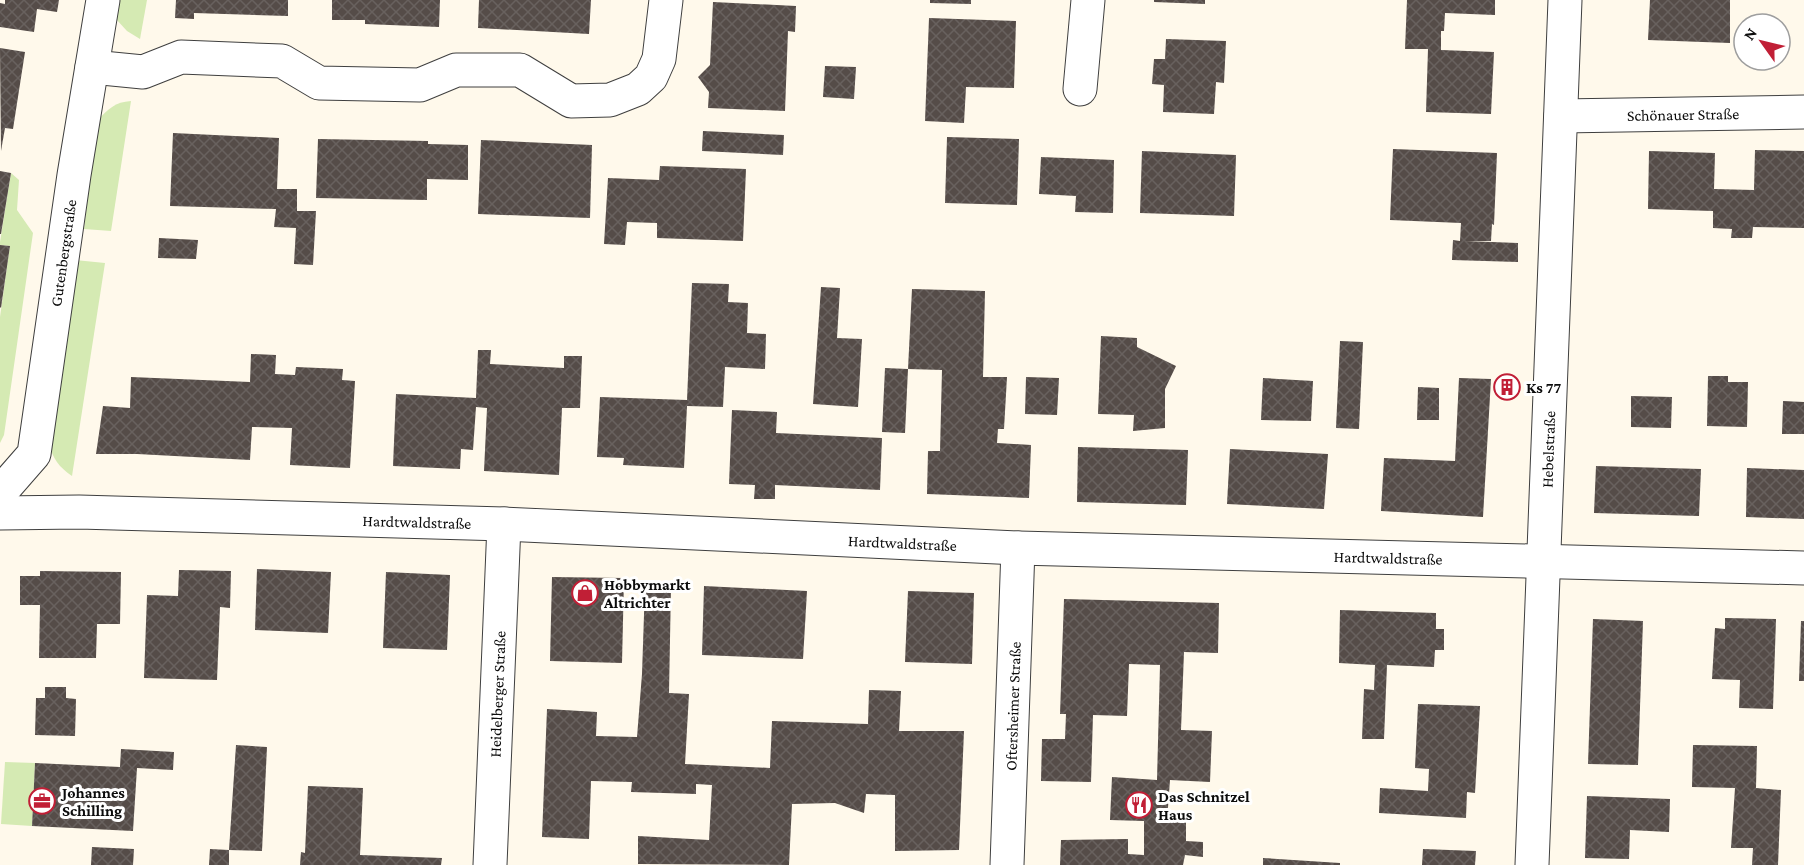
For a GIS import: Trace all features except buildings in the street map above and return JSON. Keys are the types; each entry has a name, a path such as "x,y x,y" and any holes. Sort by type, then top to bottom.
{"street":[{"name":"Gutenbergstraße","path":"0,493 34,454 74,175 103,0"},
{"path":"92,68 143,72 181,57 282,61 319,83 420,85 456,70 520,70 571,101 610,100 638,89 651,76 659,59 666,0"},
{"path":"1080,89 1088,0"},
{"name":"Hebelstraße","path":"1532,865 1564,0"},
{"name":"Schönauer Straße","path":"1561,116 1804,111"},
{"name":"Hardtwaldstraße","path":"0,513 79,512 504,524 1018,548 1804,568"},
{"name":"Heidelberger Straße","path":"490,865 504,524"},
{"name":"Oftersheimer Straße","path":"1007,865 1018,548"}],"green space":[{"path":"116,0 147,0 140,39 127,31 116,19"},
{"path":"131,101 111,231 84,229 97,121 112,107"},
{"path":"11,173 19,180 17,210 33,233 4,435 0,443 0,317 10,246 0,245 0,242"},
{"path":"75,260 105,263 72,476 57,462 49,444"},
{"path":"5,762 35,763 32,826 1,824"}],"place":[{"name":"Ks 77","path":"1507,387"},
{"name":"Hobbymarkt Altrichter","path":"585,593"},
{"name":"Johannes Schilling","path":"42,801"},
{"name":"Das Schnitzel Haus","path":"1139,805"}]}
